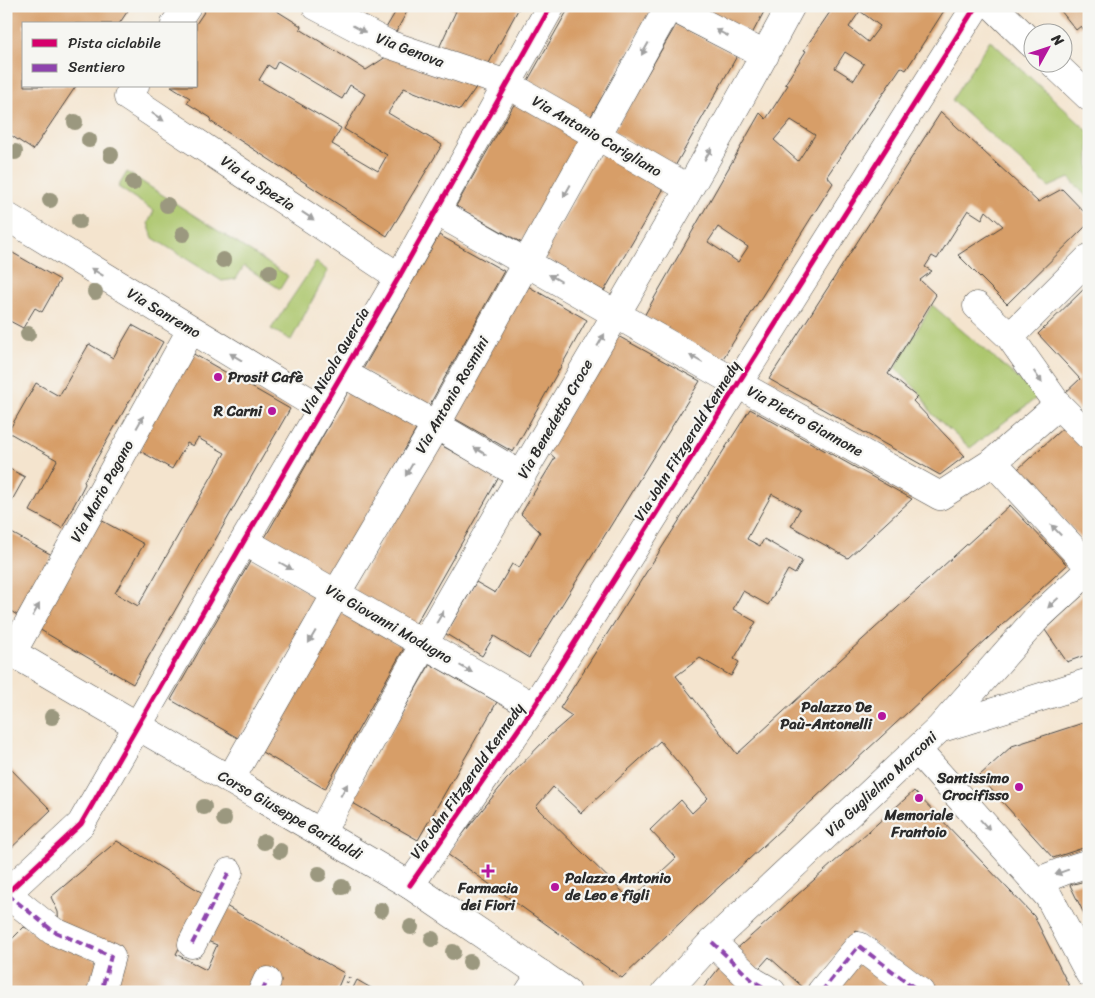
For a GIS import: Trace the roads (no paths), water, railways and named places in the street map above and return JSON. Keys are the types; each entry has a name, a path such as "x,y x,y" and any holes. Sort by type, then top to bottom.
{"street":[{"path":"176,22 187,6"},
{"name":"Via Genova","path":"316,6 388,44 507,84"},
{"name":"Via Nicola Quercia","path":"7,894 81,824 99,795 244,541 399,277 550,6"},
{"path":"670,6 765,55"},
{"name":"Via Antonio Rosmini","path":"230,780 336,594 436,425 670,6"},
{"name":"Via Benedetto Croce","path":"321,833 424,645 765,55 791,6"},
{"name":"Via John Fitzgerald Kennedy","path":"410,885 534,707 976,6"},
{"path":"993,6 1022,34"},
{"path":"1063,72 1089,97"},
{"name":"Via Antonio Corigliano","path":"507,84 688,188"},
{"name":"Via La Spezia","path":"134,88 128,97 399,277"},
{"name":"Via Pietro Giannone","path":"436,211 738,384 940,496 993,462 1058,405"},
{"name":"Via Sanremo","path":"6,216 322,409"},
{"path":"1010,337 1089,258"},
{"path":"977,306 1010,337 1058,405 1089,436"},
{"name":"Via Mario Pagano","path":"9,651 191,330"},
{"path":"343,373 522,476"},
{"path":"993,462 1089,568"},
{"name":"Via Giovanni Modugno","path":"244,541 534,707"},
{"name":"Via Guglielmo Marconi","path":"666,992 712,942 939,729 1037,618 1089,568"},
{"name":"Corso Giuseppe Garibaldi","path":"9,651 410,885 535,983 567,992"},
{"path":"939,729 1089,682"},
{"path":"917,750 1049,897 1089,974"},
{"path":"1036,882 1089,863"},
{"path":"192,944 229,872"},
{"path":"7,894 53,931 111,956 101,992"},
{"path":"712,942 753,981 772,992"},
{"path":"820,992 859,946 920,992"}],"place":[{"name":"Prosit Cafè","path":"218,377"},
{"name":"R Carni","path":"272,411"},
{"name":"Palazzo De Paù-Antonelli","path":"882,716"},
{"name":"Santissimo Crocifisso","path":"1019,787"},
{"name":"Memoriale Frantoio","path":"919,798"},
{"name":"Farmacia dei Fiori","path":"488,871"},
{"name":"Palazzo Antonio de Leo e figli","path":"555,887"}]}
